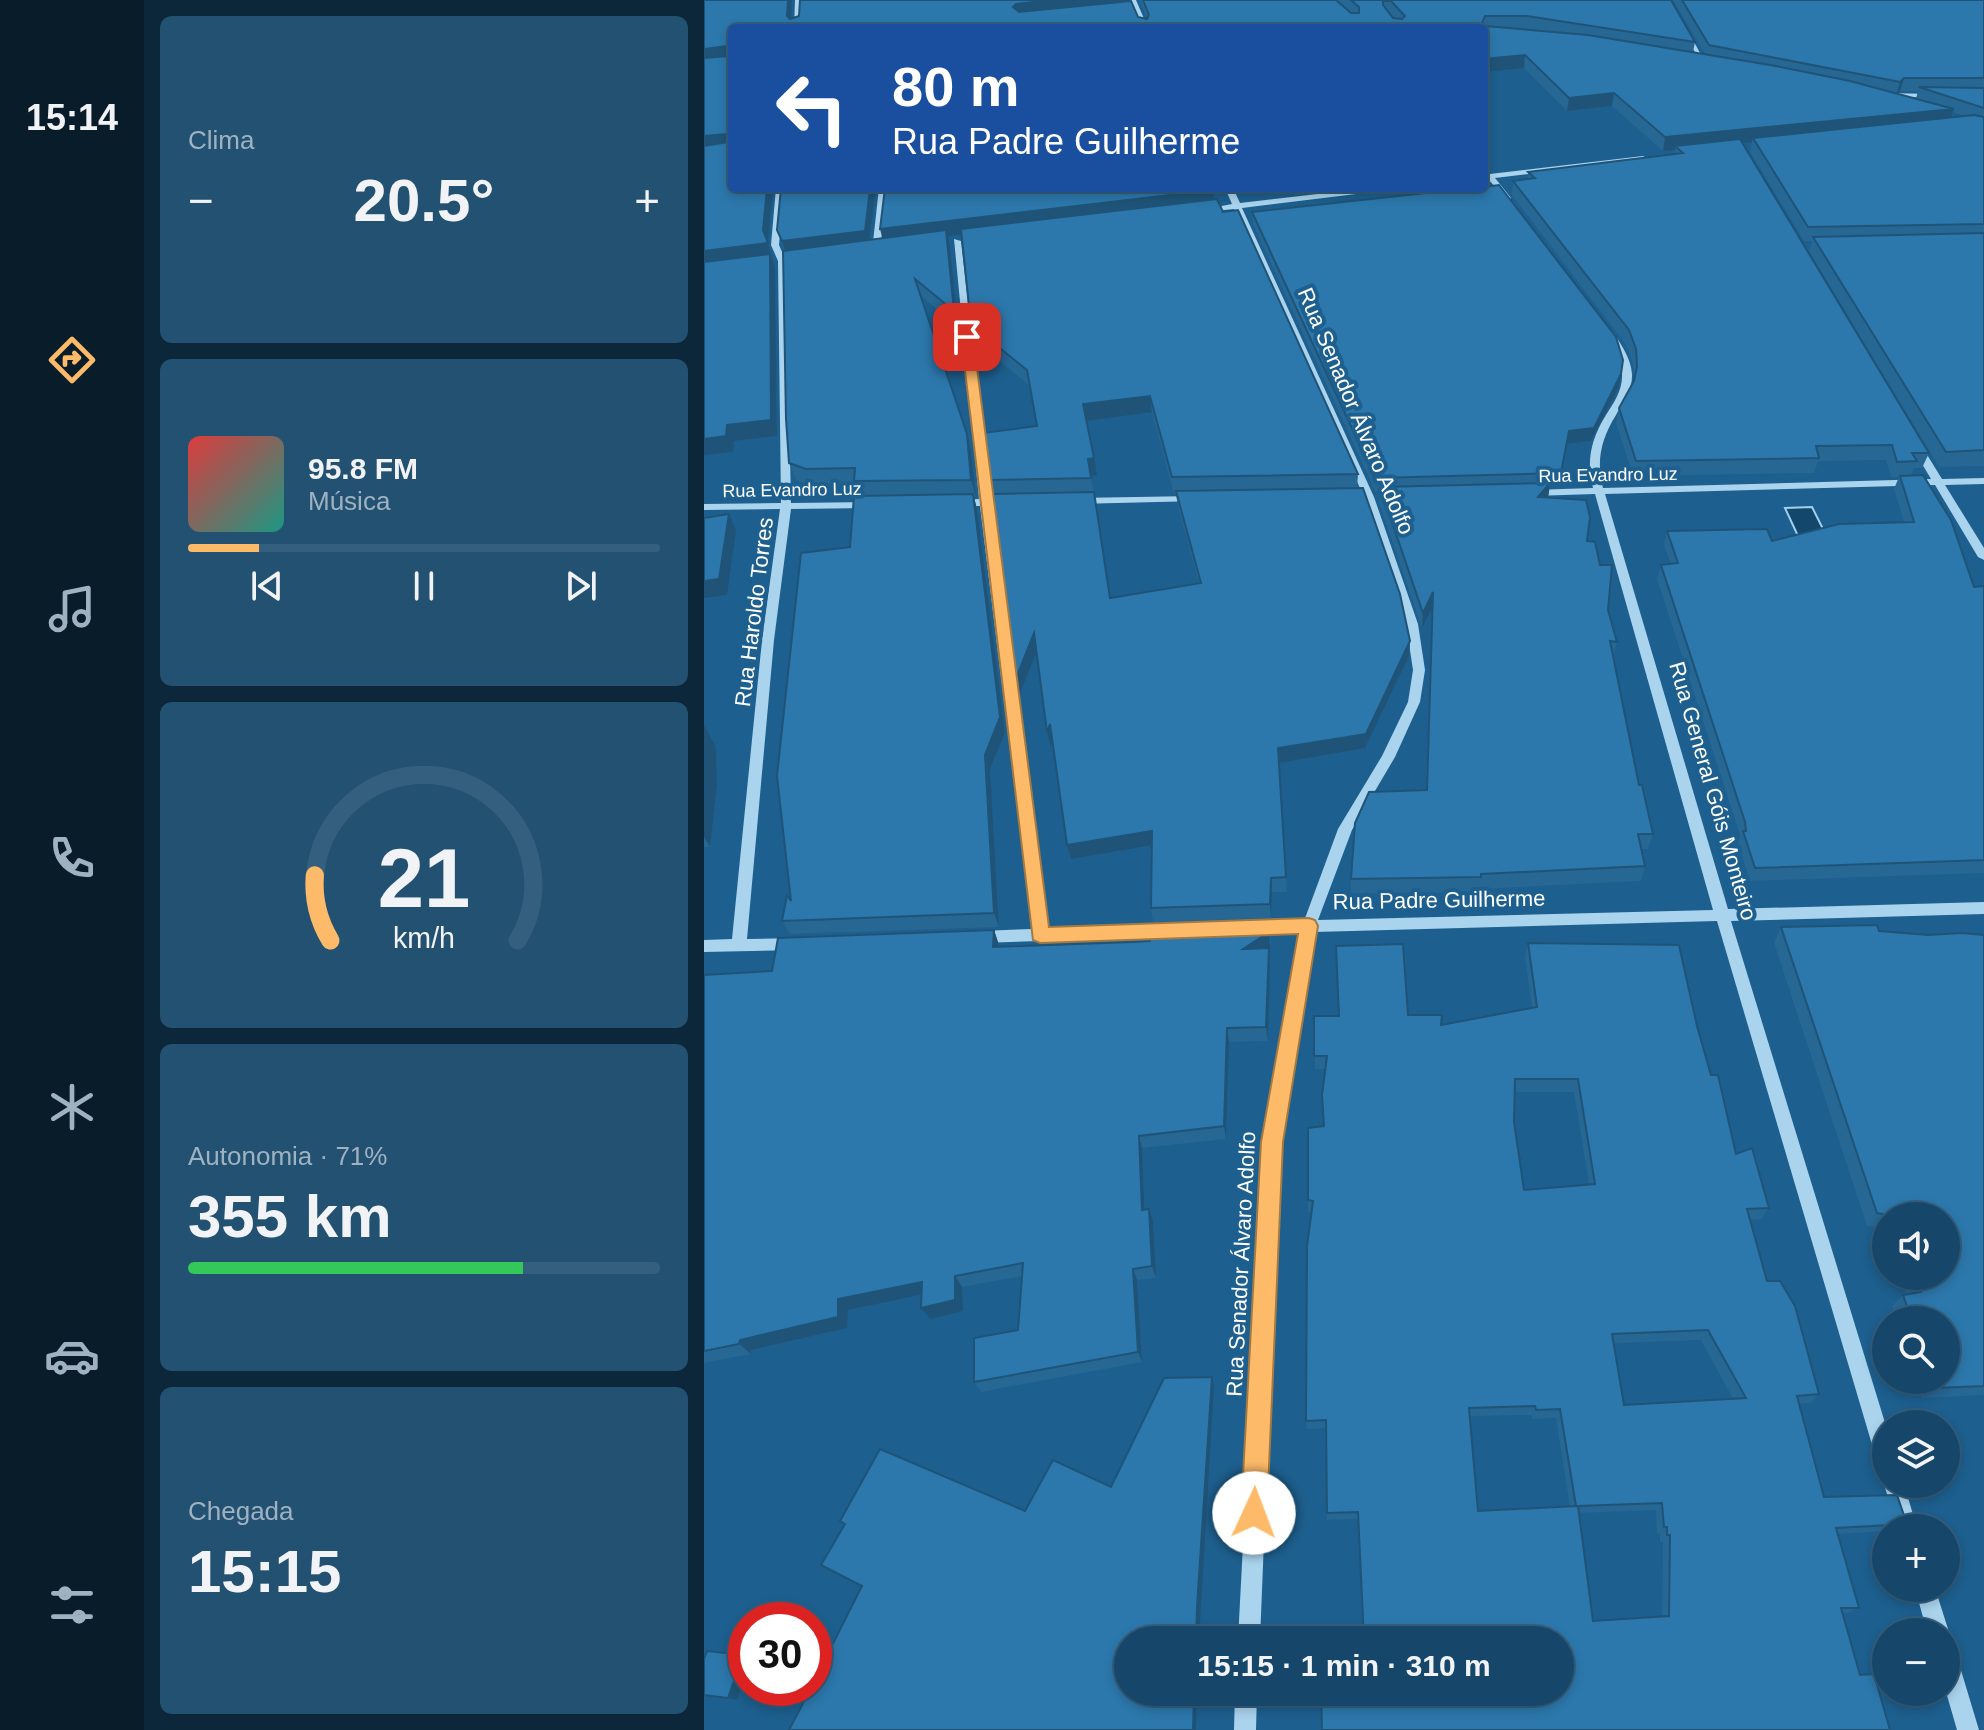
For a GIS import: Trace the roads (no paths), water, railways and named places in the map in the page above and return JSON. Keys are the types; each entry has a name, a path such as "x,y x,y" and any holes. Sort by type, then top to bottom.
{"street":[{"path":"797,24 798,0"},
{"path":"1668,0 1703,61"},
{"path":"1122,9 1135,4 1143,24"},
{"path":"1688,58 1718,64"},
{"path":"1914,105 1875,95 1953,96"},
{"path":"1488,176 1646,158"},
{"path":"1488,177 1518,213"},
{"name":"Rua Haroldo Torres","path":"739,945 768,640 786,508 782,261 775,245 780,192"},
{"path":"876,251 883,192"},
{"name":"Rua Senador Álvaro Adolfo","path":"1231,192 1370,497 1412,624 1419,670 1414,702 1388,757 1345,829 1309,926 1272,1142 1250,1626"},
{"path":"1191,212 1355,192"},
{"path":"943,243 972,239"},
{"path":"957,241 985,502 1040,935"},
{"path":"861,253 890,249"},
{"path":"767,263 798,259"},
{"name":"Rua General Góis Monteiro","path":"1602,323 1620,348 1629,372 1627,388 1601,435 1593,464 1599,491 1722,915 1872,1412"},
{"path":"1908,432 1984,557"},
{"name":"Rua Evandro Luz","path":"1522,493 1984,481"},
{"path":"1063,501 1204,499"},
{"path":"939,503 1016,501"},
{"name":"Rua Evandro Luz","path":"704,507 878,505"},
{"name":"Rua Padre Guilherme","path":"1230,928 1984,908"},
{"path":"965,938 1182,930"},
{"path":"704,946 815,944"},
{"path":"1960,1703 1968,1730"},
{"path":"1245,1730 1246,1706"}],"water":[{"path":"1812,507 1826,535 1798,536 1785,508"}]}
